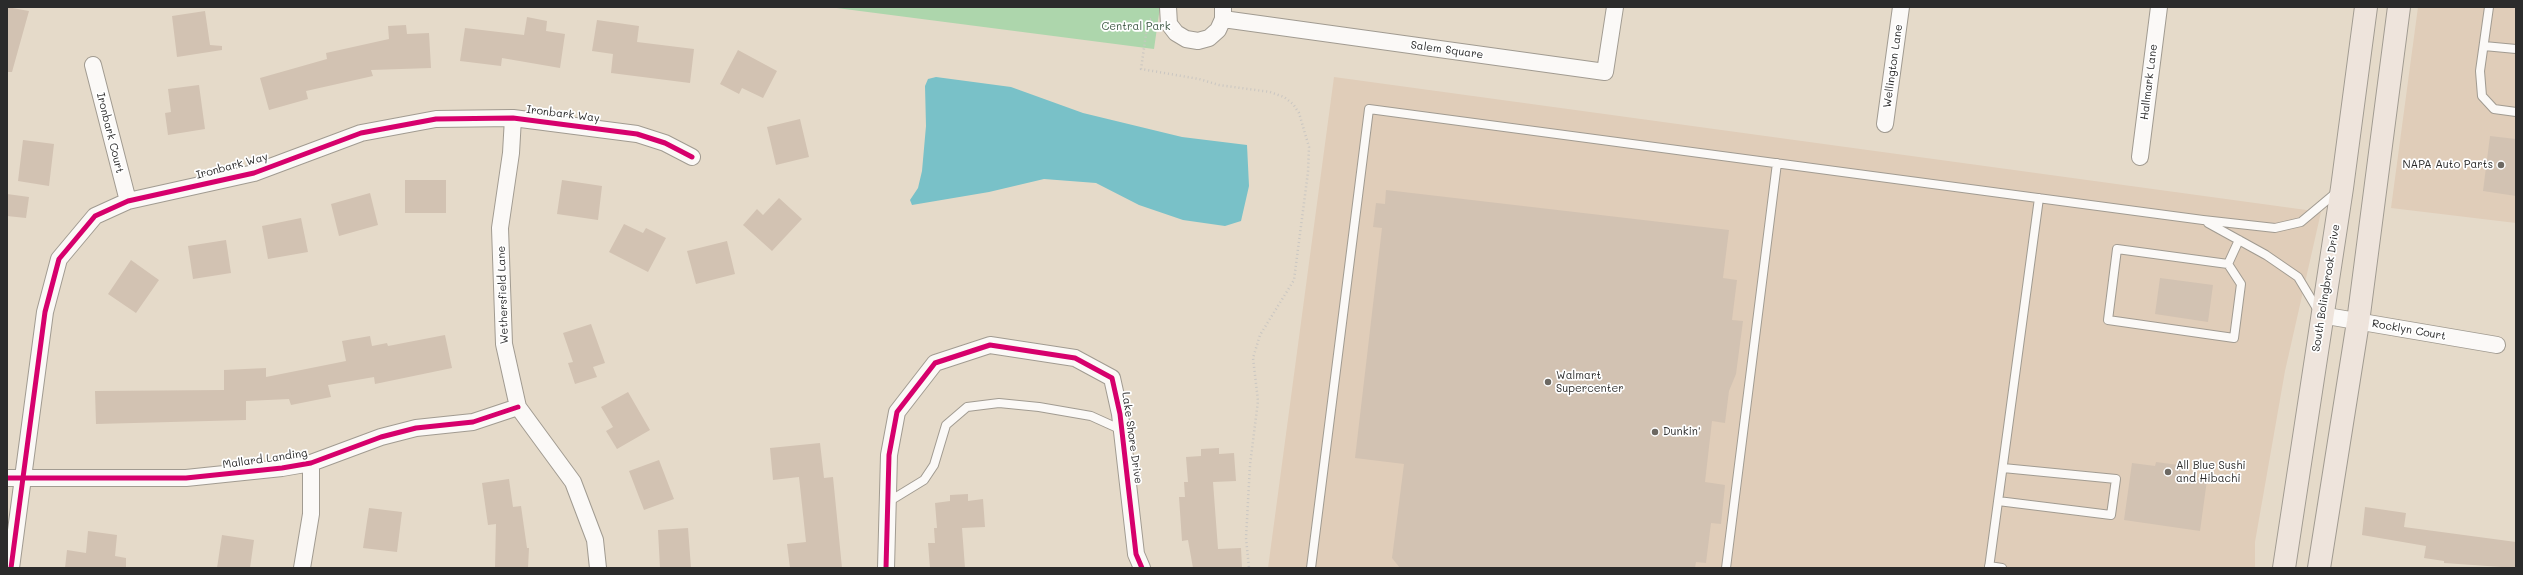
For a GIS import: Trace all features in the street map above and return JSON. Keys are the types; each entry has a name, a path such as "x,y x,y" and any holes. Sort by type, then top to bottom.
{"main road":[{"name":"South Bolingbrook Drive","path":"2284,568 2321,315 2342,188 2366,7"},
{"path":"2319,568 2358,322 2399,7"}],"street":[{"name":"Salem Square","path":"1168,10 1169,24 1176,33 1192,40 1209,38 1218,30 1223,13 1605,72 1615,7"},
{"name":"Wellington Lane","path":"1885,124 1901,7"},
{"name":"Hallmark Lane","path":"2140,157 2159,7"},
{"name":"Ironbark Court","path":"93,65 128,201"},
{"name":"Ironbark Way","path":"11,568 14,478 45,312 59,259 95,216 128,201 254,173 361,133 436,118 513,118 637,134 665,143 692,158"},
{"name":"Wethersfield Lane","path":"513,118 511,153 500,228 504,344 518,407 574,482 596,540 598,568"},
{"name":"Rocklyn Court","path":"2321,315 2497,345"},
{"name":"Lake Shore Drive","path":"886,568 889,455 898,412 935,363 964,352 990,345 1075,358 1112,378 1122,430 1136,554 1142,568"},
{"name":"Mallard Landing","path":"14,478 186,478 242,474 311,463 381,437 416,428 472,422 518,407"},
{"path":"302,568 311,514 311,463"}],"lane":[{"path":"2489,7 2480,71 2482,96 2494,109 2516,112"},
{"path":"2484,46 2516,50"},
{"path":"1311,568 1369,109 2204,220 2276,228 2301,222 2342,188"},
{"path":"1726,568 1777,163"},
{"path":"2002,568 1989,567 2039,198"},
{"path":"2204,220 2298,277 2321,315"},
{"path":"2228,264 2239,240"},
{"path":"2117,249 2228,264 2241,284 2234,338 2108,320 2117,249"},
{"path":"888,502 924,480 934,465 946,425 967,407 999,403 1038,407 1091,416 1122,430"},
{"path":"1998,501 2110,515 2116,479 2002,468"}],"path":[{"path":"1168,10 1148,20 1141,69 1199,79 1219,85 1270,92 1284,97 1293,104 1299,113 1309,147 1308,172 1294,280 1260,335 1253,358 1258,400 1250,465 1247,523 1249,568"}],"shaded area":[{"path":"2418,7 2516,7 2516,223 2391,208"},
{"path":"1334,77 2321,212 2285,371 2255,542 2255,568 1268,568"}],"green space":[{"name":"Central Park","path":"829,7 1160,7 1154,49"}],"water":[{"path":"936,77 1011,87 1083,113 1182,137 1247,145 1249,186 1241,221 1225,226 1183,220 1139,205 1096,183 1044,179 989,192 912,205 910,200 918,188 922,171 926,126 925,86 928,79"}],"building":[{"path":"7,7 29,11 12,72 7,72"},
{"path":"205,11 210,45 222,46 222,50 177,57 172,16"},
{"path":"527,17 547,21 546,31 565,34 560,68 502,58 501,66 460,61 465,28 524,35"},
{"path":"597,20 639,26 637,42 694,49 690,83 611,73 613,54 592,51"},
{"path":"406,25 407,34 429,33 431,68 371,70 373,76 306,91 308,99 269,110 260,78 327,59 326,53 389,39 388,26"},
{"path":"738,50 777,71 763,98 742,88 739,94 720,84"},
{"path":"199,85 205,129 168,135 165,113 171,112 168,89"},
{"path":"800,119 809,157 776,165 767,127"},
{"name":"NAPA Auto Parts","path":"2490,136 2516,139 2516,196 2483,191"},
{"path":"23,140 54,144 49,186 18,181"},
{"path":"405,180 446,180 446,213 405,213"},
{"path":"562,180 602,186 598,220 557,214"},
{"name":"Walmart Supercenter","path":"1386,190 1729,230 1723,278 1737,280 1732,320 1743,321 1736,374 1729,391 1725,423 1712,421 1705,482 1725,485 1721,524 1711,523 1706,563 1696,562 1695,568 1400,568 1392,558 1404,464 1355,458 1382,228 1373,227 1376,203 1385,204"},
{"path":"370,193 378,225 339,236 331,204"},
{"path":"7,194 29,197 26,218 7,216"},
{"path":"779,198 802,219 772,251 743,225 757,209 763,215"},
{"path":"301,218 308,252 268,259 262,226"},
{"path":"624,224 643,233 646,228 666,238 648,272 609,252"},
{"path":"226,240 231,273 193,279 188,246"},
{"path":"727,241 735,274 696,284 687,251"},
{"path":"131,260 159,280 136,313 108,294"},
{"path":"2160,278 2213,285 2208,322 2155,314"},
{"path":"591,324 605,363 593,367 597,377 575,384 568,363 573,362 563,333"},
{"path":"445,335 452,368 375,384 374,377 328,385 331,397 291,405 289,399 246,401 246,420 96,424 95,391 224,390 224,370 266,368 266,377 346,361 342,341 370,336 372,346 387,343 388,346"},
{"path":"628,392 650,430 617,449 606,431 613,427 601,407"},
{"path":"820,443 824,478 833,477 842,568 790,568 787,544 806,542 799,477 773,480 770,448"},
{"path":"1219,448 1219,454 1234,453 1236,481 1213,482 1218,549 1241,548 1242,568 1193,568 1188,540 1182,541 1179,497 1185,497 1184,482 1188,482 1186,457 1201,456 1201,449"},
{"path":"659,460 674,499 644,510 629,471"},
{"path":"2156,462 2186,466 2185,477 2207,480 2200,531 2124,520 2132,463 2155,466"},
{"path":"509,479 513,507 521,506 527,548 529,548 528,568 495,568 496,524 488,525 482,483"},
{"path":"968,494 968,501 983,499 985,527 962,528 965,568 930,568 928,543 935,543 934,528 937,528 935,503 950,501 950,495"},
{"path":"2365,507 2406,513 2404,527 2516,542 2516,568 2444,563 2444,561 2424,558 2426,546 2362,535"},
{"path":"369,508 402,512 397,552 363,548"},
{"path":"688,528 691,568 660,568 658,530"},
{"path":"88,531 117,535 115,556 126,558 126,568 65,568 67,550 86,553"},
{"path":"222,535 254,540 250,568 217,568"}],"cycle path":[{"path":"11,568 45,312 59,259 95,216 128,201 254,173 361,133 436,119 513,118 637,134 665,143 692,157"},
{"path":"886,568 889,455 897,412 935,363 990,345 1075,358 1112,378 1120,414 1136,554 1142,568"},
{"path":"7,478 186,478 282,468 311,463 381,437 416,428 473,422 518,407"}],"place":[{"name":"NAPA Auto Parts","path":"2501,165"},
{"name":"Walmart Supercenter","path":"1548,382"},
{"name":"Dunkin'","path":"1655,432"},
{"name":"All Blue Sushi and Hibachi","path":"2168,472"}]}
